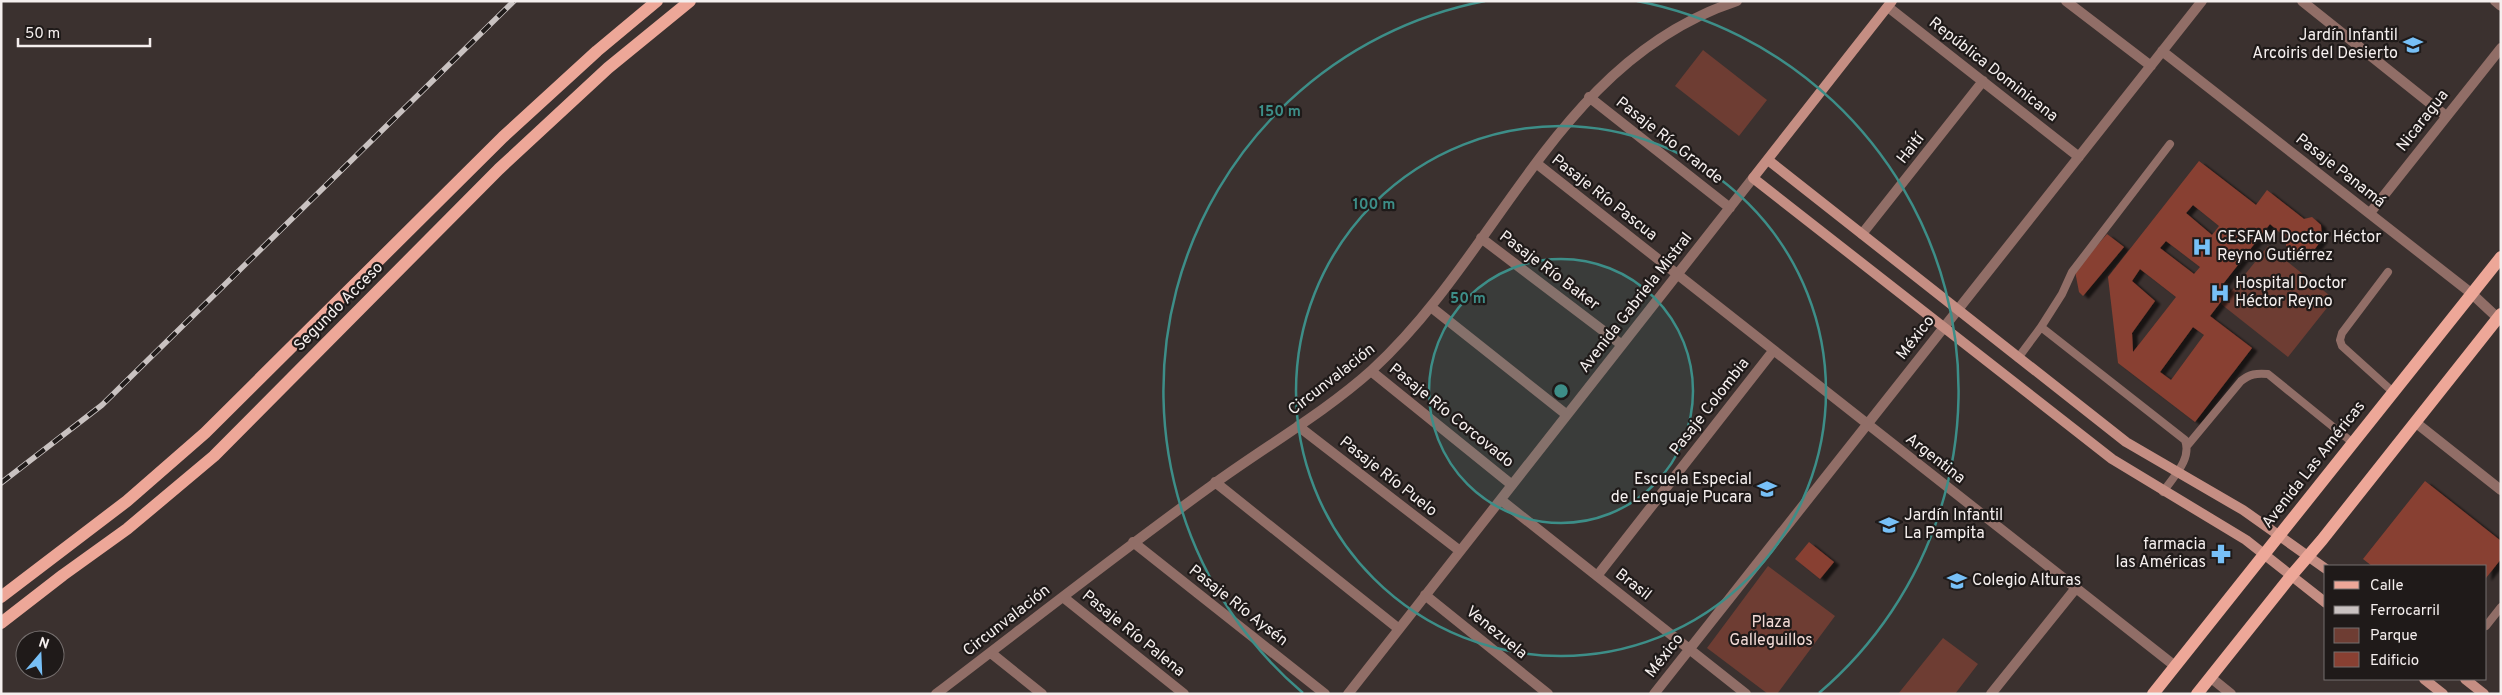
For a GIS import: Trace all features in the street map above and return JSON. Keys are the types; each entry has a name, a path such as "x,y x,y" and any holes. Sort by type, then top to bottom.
{"main road":[{"name":"Segundo Acceso","path":"1,596 128,501 199,439 503,137 657,1"},
{"name":"Segundo Acceso","path":"1,623 127,529 214,456 499,170 608,68 690,1"},
{"name":"Avenida Las Américas","path":"2153,694 2501,257"},
{"path":"2197,694 2500,318"}],"street":[{"name":"Circunvalación","path":"936,694 1133,542 1215,482 1298,426 1371,371 1431,307 1536,163 1589,97 1610,76 1657,40 1699,16 1737,1"},
{"path":"2066,1 2151,66"},
{"name":"México","path":"1654,694 2202,1"},
{"path":"2302,1 2446,116"},
{"path":"2495,1 2501,6"},
{"name":"República Dominicana","path":"1890,4 1983,82 2079,157"},
{"name":"Avenida Gabriela Mistral","path":"1348,694 1890,4"},
{"name":"Nicaragua","path":"2370,213 2501,48"},
{"name":"Pasaje Panamá","path":"2162,51 2370,213 2500,318"},
{"name":"Haití","path":"1862,234 1983,82"},
{"name":"Pasaje Río Grande","path":"1589,97 1730,208"},
{"path":"1768,160 2126,442 2243,510 2280,534 2324,567"},
{"name":"Pasaje Río Pascua","path":"1536,163 1677,275"},
{"path":"1753,178 2112,459 2163,492 2232,531 2265,554 2324,601"},
{"name":"Pasaje Río Baker","path":"1481,238 1622,346"},
{"name":"Argentina","path":"1677,275 2175,666"},
{"path":"1431,307 1567,415"},
{"name":"Pasaje Colombia","path":"1597,576 1773,351"},
{"name":"Pasaje Río Corcovado","path":"1371,371 1512,485"},
{"path":"2415,422 2501,490"},
{"name":"Pasaje Río Puelo","path":"1298,426 1460,551"},
{"path":"1215,482 1399,629"},
{"name":"Brasil","path":"1501,500 1746,694"},
{"name":"Pasaje Río Aysén","path":"1133,542 1325,694"},
{"path":"1992,694 2076,588"},
{"name":"Venezuela","path":"1425,596 1548,694"},
{"name":"Pasaje Río Palena","path":"1063,597 1184,694"},
{"path":"991,652 1042,694"},
{"path":"2210,677 2231,694"},
{"path":"2429,680 2443,694"},
{"path":"2466,680 2484,694"}],"lane":[{"path":"2018,358 2062,294 2072,272 2170,144"},
{"path":"2388,272 2342,333 2340,340 2342,346 2393,392"},
{"path":"2041,327 2180,434 2187,446"},
{"path":"2163,492 2186,456 2187,446 2241,380 2250,374 2268,374 2353,443"},
{"path":"2487,625 2501,607"}],"green space":[{"path":"1703,50 1767,100 1739,136 1675,86"},
{"path":"2268,246 2334,299 2288,357 2221,304"},
{"name":"Plaza Galleguillos","path":"1768,566 1835,616 1777,694 1768,694 1707,648"},
{"path":"1943,638 1978,664 1955,694 1898,694"}],"building":[{"path":"2199,161 2256,205 2267,190 2304,219 2312,217 2321,225 2322,239 2312,253 2296,256 2286,249 2286,238 2270,224 2223,284 2230,290 2210,316 2252,348 2195,422 2118,363 2108,277","holes":["2193,205 2219,226 2212,235 2186,213","2166,241 2200,267 2194,274 2160,248","2140,269 2176,297 2133,352 2132,333 2155,301 2132,281","2193,327 2204,335 2171,380 2160,372"]},
{"path":"2107,234 2124,247 2083,296 2079,292 2075,271"},
{"path":"2425,481 2501,541 2501,559 2487,577 2487,565 2371,565 2363,559"},
{"path":"1809,542 1834,562 1820,579 1795,559"}],"railway":[{"path":"1,483 102,405 514,1"}],"place":[{"name":"Jardín Infantil Arcoiris del Desierto","path":"2413,45"},
{"name":"CESFAM Doctor Héctor Reyno Gutiérrez","path":"2202,247"},
{"name":"Hospital Doctor Héctor Reyno","path":"2220,293"},
{"name":"Escuela Especial de Lenguaje Pucara","path":"1767,489"},
{"name":"Jardín Infantil La Pampita","path":"1889,525"},
{"name":"farmacia las Américas","path":"2221,554"},
{"name":"Colegio Alturas","path":"1957,581"}]}
